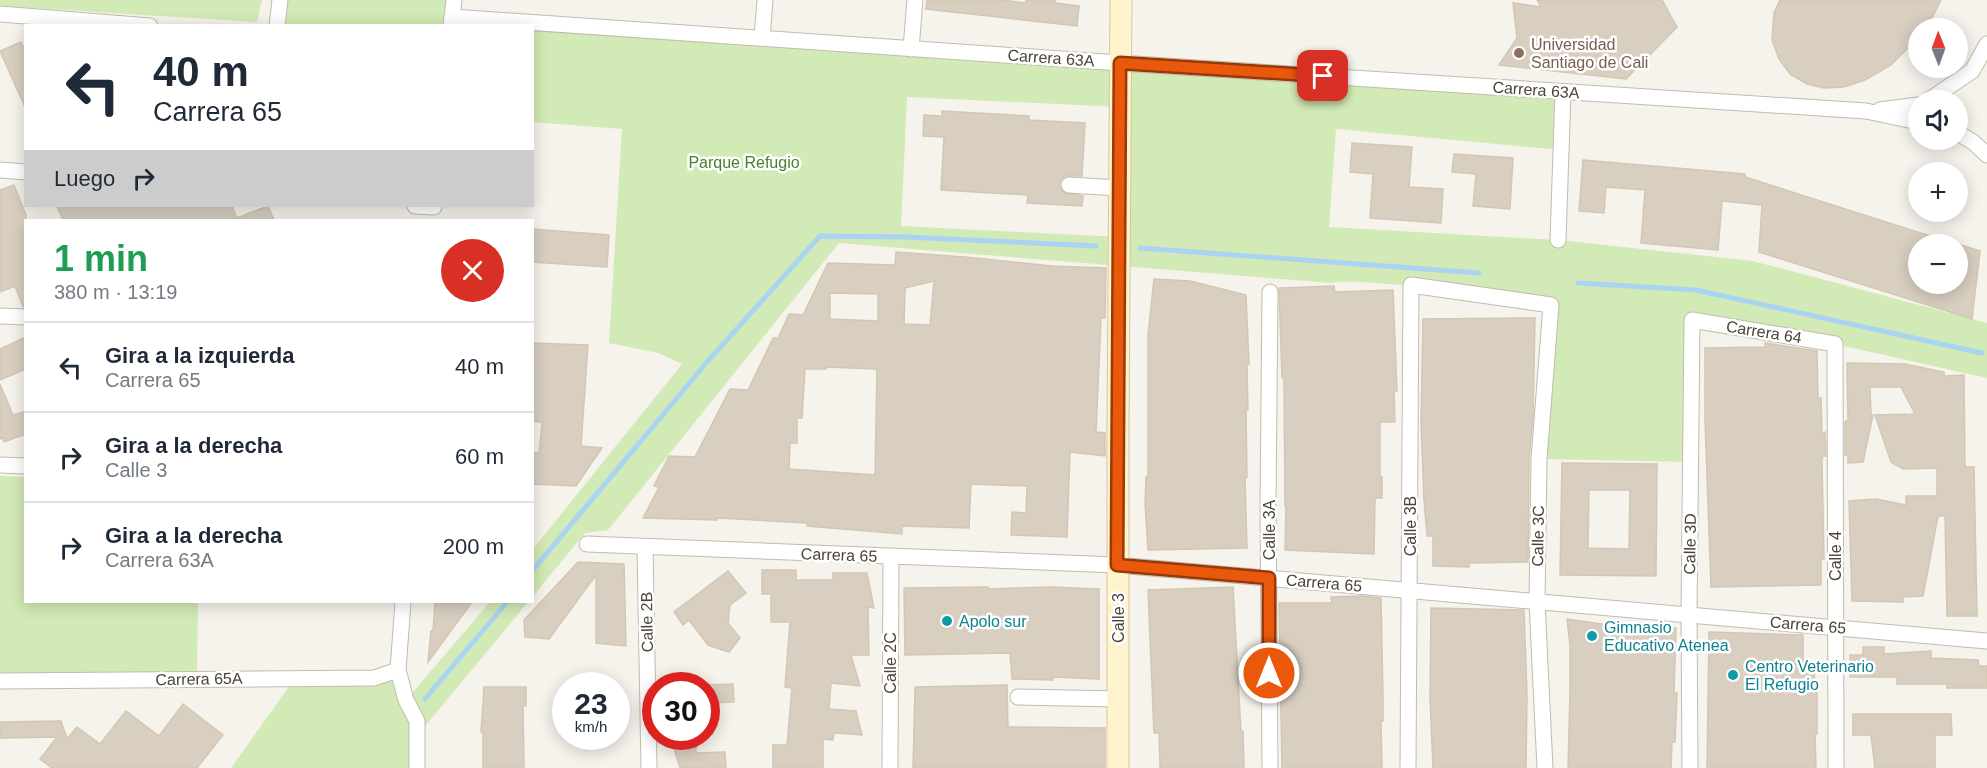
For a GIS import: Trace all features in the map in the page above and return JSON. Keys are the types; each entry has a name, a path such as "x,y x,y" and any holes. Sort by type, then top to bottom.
{"street":[{"path":"277,24 280,0"},
{"path":"452,21 454,0"},
{"path":"762,38 765,0"},
{"path":"911,49 915,0"},
{"name":"Calle 3","path":"1118,768 1121,0"},
{"path":"0,14 125,24"},
{"name":"Carrera 63A","path":"452,21 507,24"},
{"name":"Carrera 63A","path":"534,25 762,38 1866,111 1908,120"},
{"path":"1944,90 1972,71 1987,44"},
{"path":"1558,240 1563,92"},
{"name":"Carrera 63A","path":"1866,111 1908,106"},
{"path":"1968,139 1987,155"},
{"path":"0,170 24,172"},
{"path":"1069,185 1119,188"},
{"path":"419,207 434,211"},
{"name":"Calle 3B","path":"1408,768 1411,285 1551,305"},
{"name":"Calle 3A","path":"1269,768 1270,292"},
{"name":"Calle 3C","path":"1545,768 1537,602 1539,459 1551,305"},
{"path":"0,316 24,317"},
{"name":"Carrera 64","path":"1692,320 1835,344"},
{"name":"Calle 3D","path":"1690,768 1692,320"},
{"name":"Calle 4","path":"1835,344 1836,768"},
{"path":"0,465 24,466"},
{"name":"Carrera 65","path":"587,544 1117,565 1987,641"},
{"name":"Calle 2B","path":"645,547 649,768"},
{"name":"Calle 2C","path":"890,768 891,557"},
{"path":"403,603 398,670 406,700 417,721 417,768"},
{"name":"Carrera 65A","path":"0,681 374,678 398,670"},
{"path":"1018,697 1118,699"}],"green space":[{"path":"0,0 262,0 257,22 0,6"},
{"name":"Parque Refugio","path":"280,0 454,0 452,17 1563,92 1561,150 1336,129 1329,227 1558,240 1753,261 1987,323 1987,378 1835,344 1692,320 1692,462 1539,459 1551,305 1411,285 1330,283 839,243 608,530 585,533 534,595 534,548 682,364 658,353 609,343 622,129 534,122 534,24 277,24","holes":["907,97 1120,107 1119,237 901,226"]},
{"path":"0,476 24,477 24,603 198,603 197,672 0,674"},
{"path":"489,603 527,603 417,736 417,768 231,768 295,678 398,670 406,700"}],"building":[{"path":"927,0 1003,0 1026,3 1026,0 1055,0 1055,3 1079,6 1077,26 926,9"},
{"path":"1537,0 1662,0 1677,27 1626,79 1499,65 1517,38 1513,3 1541,7"},
{"path":"1780,0 1941,0 1932,18 1908,18 1908,48 1891,65 1865,80 1844,87 1824,88 1807,84 1790,74 1779,59 1772,40 1774,13"},
{"path":"21,42 24,49 24,105 0,51"},
{"path":"942,111 1029,116 1029,120 1085,123 1082,176 1065,176 1059,185 1064,193 1083,196 1082,206 1027,203 1028,195 941,190 944,137 923,136 924,115 942,116"},
{"path":"1352,143 1412,147 1409,187 1443,189 1441,223 1370,218 1373,174 1350,172"},
{"path":"1454,154 1513,158 1510,209 1473,206 1476,174 1452,172"},
{"path":"1583,160 1745,174 1745,177 1924,234 1908,234 1908,294 1968,294 1968,247 1980,251 1972,319 1759,252 1762,205 1722,201 1718,250 1641,243 1645,190 1606,187 1604,213 1579,211"},
{"path":"14,185 26,215 24,219 24,307 15,286 0,292 0,190"},
{"path":"57,207 232,207 237,218 268,207 274,219 63,219"},
{"path":"534,229 609,235 607,267 534,262"},
{"path":"896,252 1052,266 1106,268 1105,318 1101,318 1096,432 1105,433 1105,456 1070,452 1067,537 1011,535 1012,512 1026,513 1027,486 971,484 969,528 902,526 902,534 807,526 807,523 717,518 717,520 643,518 659,487 654,486 669,456 695,457 730,389 748,390 773,338 778,338 789,314 803,315 828,263 895,265","holes":["934,281 930,325 904,324 905,288","830,293 878,294 878,321 830,319","826,367 877,369 875,475 789,469 790,443 797,443 797,418 802,418 805,369 826,369"]},
{"path":"1154,279 1190,281 1246,295 1249,364 1247,364 1247,477 1245,478 1247,548 1148,550 1145,503 1146,477 1148,477 1148,335"},
{"path":"1334,286 1335,292 1393,290 1397,391 1394,391 1395,422 1380,422 1382,498 1375,498 1374,554 1285,550 1284,378 1282,378 1279,288"},
{"path":"1535,318 1533,417 1529,459 1528,562 1469,563 1469,567 1433,566 1433,536 1427,536 1424,499 1421,423 1423,319"},
{"path":"24,338 24,370 0,380 0,349"},
{"path":"534,343 588,345 581,446 602,448 576,486 534,484 534,452 539,453 542,422 534,421"},
{"path":"1765,343 1817,351 1818,398 1821,398 1822,434 1825,432 1826,456 1822,456 1824,559 1821,559 1821,585 1711,587 1705,348 1765,347"},
{"path":"1847,363 1905,364 1944,372 1944,376 1964,375 1965,467 1974,467 1977,616 1947,616 1945,516 1938,516 1923,596 1903,597 1903,602 1852,601 1849,501 1876,499 1906,505 1906,496 1937,496 1937,468 1903,469 1891,462 1875,415 1915,414 1901,387 1870,387 1871,415 1873,415 1863,462 1848,463 1848,454 1845,455 1845,422 1848,420"},
{"path":"0,384 13,415 24,412 24,435 4,442 3,438 0,439"},
{"path":"1562,463 1657,464 1656,576 1560,575","holes":["1589,490 1630,490 1629,549 1588,548"]},
{"path":"578,562 624,564 626,646 596,643 596,575 549,639 525,637 524,620"},
{"path":"762,570 796,570 796,580 833,580 833,573 867,573 874,608 868,607 869,655 851,655 860,686 831,683 829,709 856,711 862,735 834,733 833,740 823,739 823,768 773,768 773,745 787,745 792,688 785,687 790,622 771,622 771,594 762,594"},
{"path":"728,571 746,593 730,605 728,623 740,638 729,652 708,645 689,620 683,625 674,612"},
{"path":"988,587 988,589 1050,587 1099,589 1099,679 1053,677 1053,680 1012,679 1010,653 905,655 904,588"},
{"path":"1233,587 1244,768 1160,768 1159,733 1154,733 1148,590"},
{"path":"1331,597 1381,598 1382,768 1282,768 1279,603 1332,603"},
{"path":"435,603 471,603 428,662 431,631 433,630"},
{"path":"1431,608 1524,610 1527,695 1526,768 1433,768 1430,698"},
{"path":"1567,619 1615,626 1676,628 1674,693 1677,693 1675,742 1672,742 1671,768 1568,768 1570,645"},
{"path":"1709,632 1803,635 1803,664 1815,664 1816,768 1707,768"},
{"path":"1863,647 1884,647 1884,654 1931,651 1931,658 1978,660 1979,666 1987,666 1987,688 1947,688 1947,684 1897,684 1897,677 1850,677 1850,655 1863,655"},
{"path":"720,684 733,684 734,702 720,702"},
{"path":"1007,685 1008,727 1105,728 1105,768 913,768 915,687"},
{"path":"484,687 526,687 526,706 523,706 524,768 483,768 483,732 481,732"},
{"path":"183,704 223,735 197,768 52,768 40,759 57,737 0,738 0,722 61,721 67,739 77,727 100,744 126,711 159,736"},
{"path":"1853,714 1951,714 1952,735 1935,735 1935,768 1875,768 1871,735 1853,735"},
{"path":"674,750 696,750 696,753 725,752 726,768 680,768"}],"waterway":[{"path":"534,569 707,362 820,236 906,237 1096,246"},
{"path":"1140,248 1479,273"},
{"path":"1578,283 1696,290 1982,353"},
{"path":"425,699 506,603"}],"place":[{"name":"Universidad Santiago de Cali","path":"1519,53"},
{"name":"Apolo sur","path":"947,621"},
{"name":"Gimnasio Educativo Atenea","path":"1592,636"},
{"name":"Centro Veterinario El Refugio","path":"1733,675"}],"route":[{"path":"1269,673 1269,578 1117,565 1120,63 1323,76"}]}
